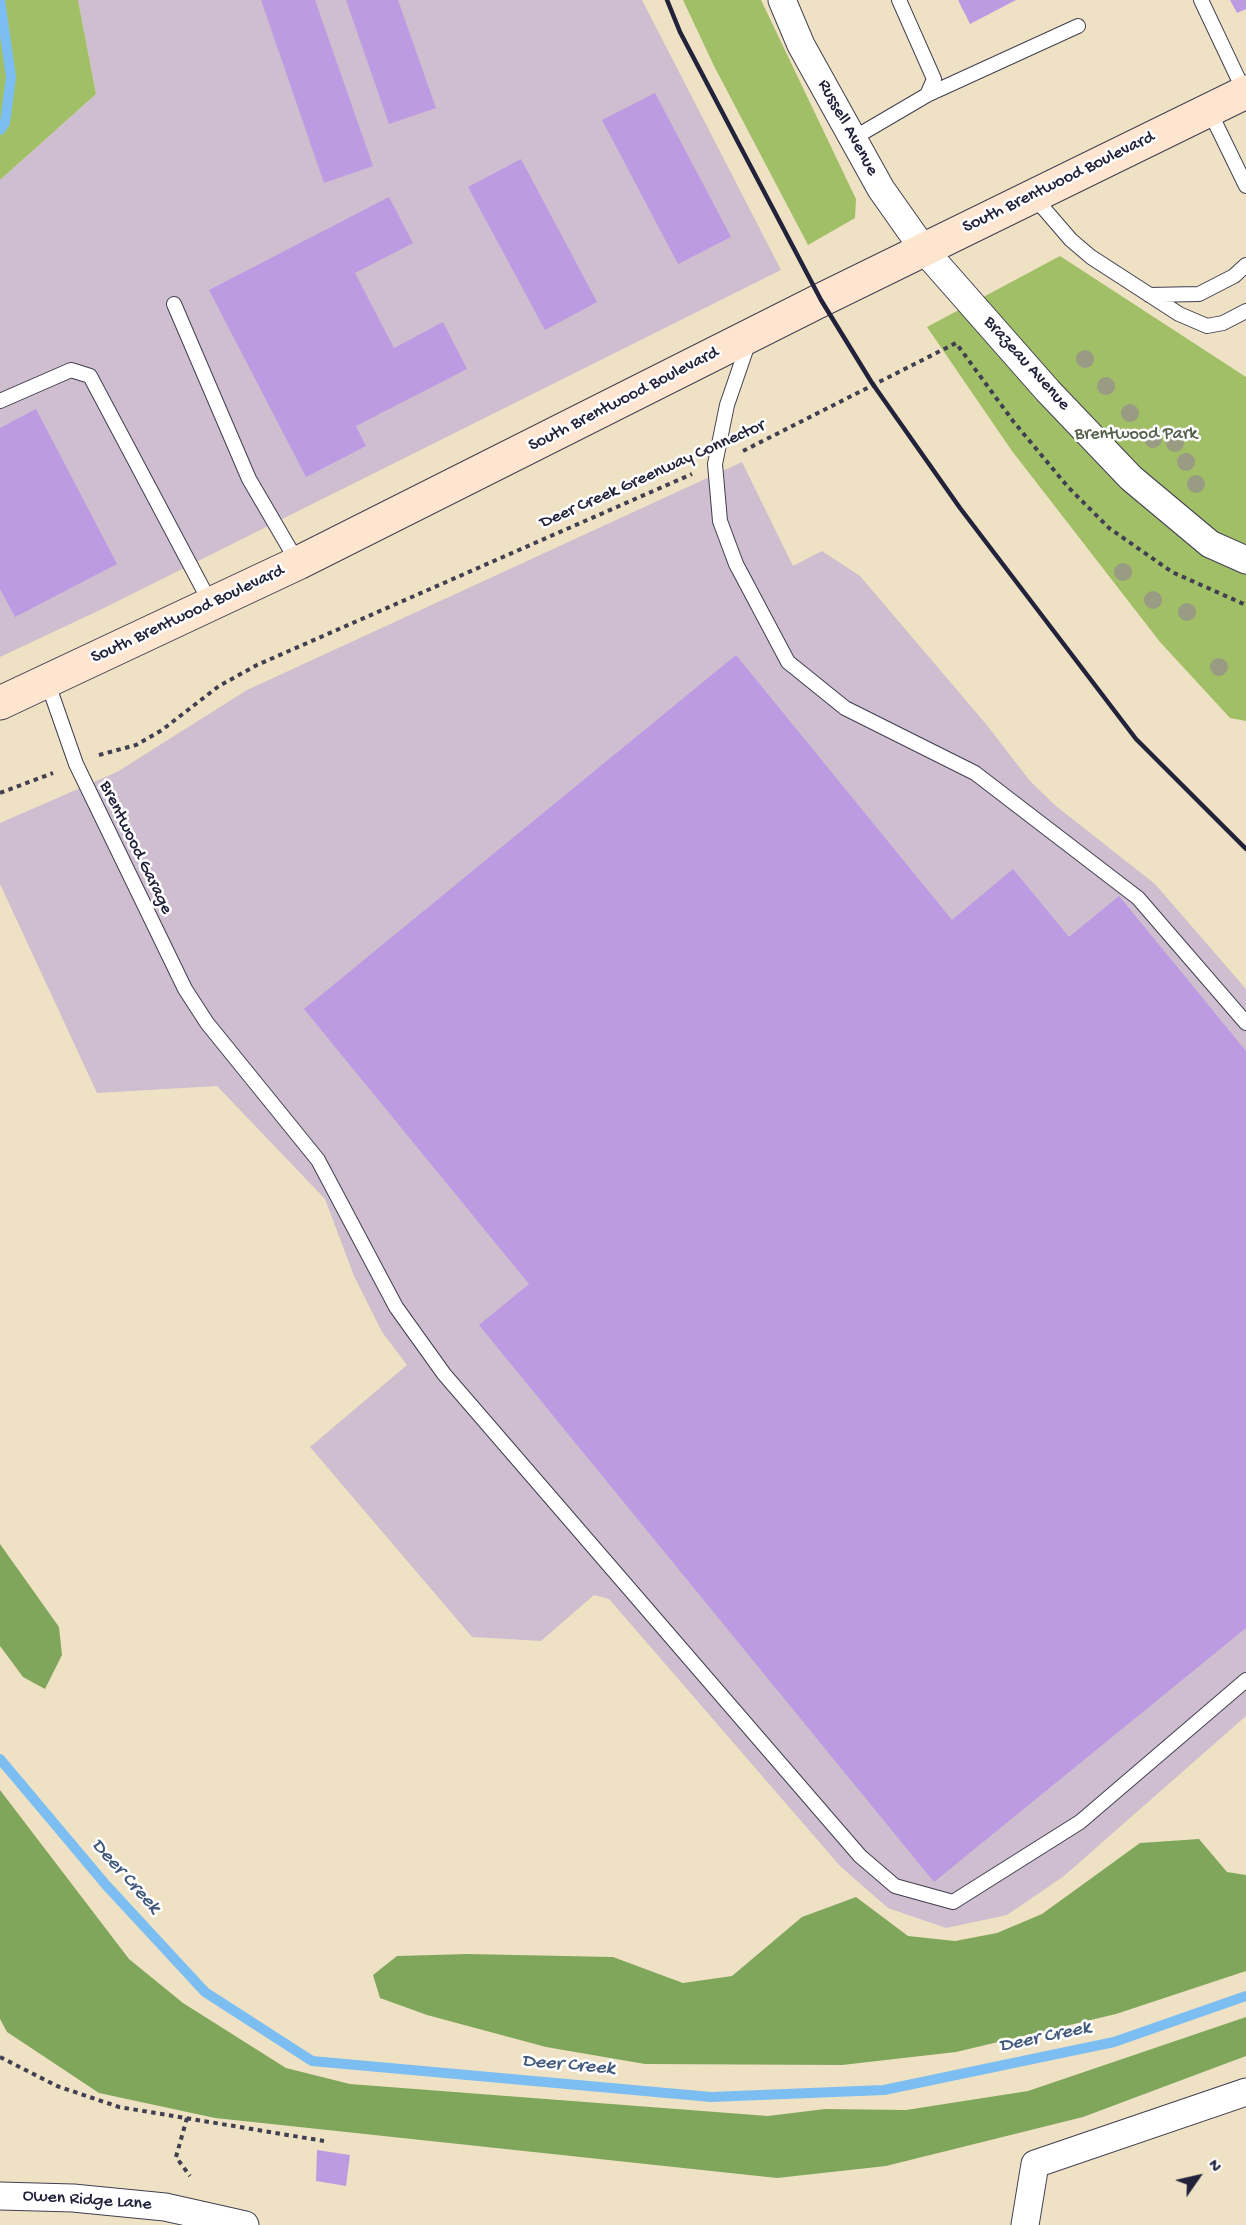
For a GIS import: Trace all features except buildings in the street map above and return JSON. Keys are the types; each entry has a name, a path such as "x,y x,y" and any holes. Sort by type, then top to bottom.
{"main road":[{"name":"South Brentwood Boulevard","path":"0,704 298,563 1245,92"}],"street":[{"name":"Russell Avenue","path":"782,0 801,45 852,139 881,189 924,250"},
{"name":"Brazeau Avenue","path":"924,250 1048,391 1131,478 1210,544 1246,560"},
{"path":"1025,2225 1035,2164 1246,2092"},
{"name":"Owen Ridge Lane","path":"0,2196 73,2198 165,2207 244,2225"}],"lane":[{"path":"899,0 934,79 927,95"},
{"path":"1201,0 1245,92"},
{"path":"852,139 927,95 1078,26"},
{"path":"1209,111 1246,186"},
{"path":"1033,196 1071,240 1091,257 1179,314 1207,326 1223,323 1246,311"},
{"path":"1149,295 1199,294 1234,276 1246,265"},
{"path":"174,304 249,479 298,563"},
{"path":"751,336 727,405 715,464 720,521 736,564 788,662 845,708 975,773 1138,898 1246,1023"},
{"path":"0,401 71,370 90,376 211,604"},
{"name":"Brentwood Garage","path":"47,681 76,764 184,989 207,1023 318,1160 396,1307 444,1374 860,1856 895,1886 953,1902 1080,1822 1246,1680"}],"path":[{"name":"Deer Creek Greenway Connector","path":"0,793 76,764 136,745 162,730 219,686 257,665 758,445 872,383 956,343 1013,421 1068,487 1108,528 1172,572 1246,605"},
{"path":"0,2057 57,2086 119,2107 324,2141"},
{"path":"187,2118 176,2157 190,2176"}],"shaded area":[{"path":"78,0 642,0 781,270 100,610 0,657 0,180 96,94"},
{"path":"742,462 793,566 822,551 860,576 986,724 1030,781 1056,806 1155,884 1246,989 1246,1716 1064,1876 1007,1915 946,1928 888,1908 840,1866 609,1599 594,1595 541,1641 472,1637 310,1447 407,1365 382,1332 354,1276 325,1199 217,1086 97,1093 0,884 0,823 117,772 247,690"}],"green space":[{"path":"0,0 78,0 96,94 0,180"},
{"path":"683,0 761,0 856,199 855,218 808,245 714,66"},
{"name":"Brentwood Park","path":"1060,256 1246,377 1246,721 1230,718 1160,642 1012,451 927,327"},
{"path":"0,1544 59,1627 62,1655 45,1689 23,1677 0,1646"},
{"path":"0,1790 129,1959 183,2003 286,2068 350,2084 768,2116 825,2109 906,2110 1028,2091 1246,2017 1246,2056 1083,2117 886,2166 777,2178 215,2118 99,2093 7,2032 0,2019"},
{"path":"1199,1839 1227,1872 1246,1875 1246,1971 1116,2014 956,2052 842,2065 645,2064 546,2047 427,2015 380,1998 373,1975 397,1956 468,1954 613,1957 683,1983 732,1976 802,1917 856,1897 908,1936 955,1941 997,1933 1042,1914 1140,1843"}],"waterway":[{"name":"Deer Creek","path":"0,0 11,77 5,123 0,130"},
{"name":"Deer Creek","path":"0,1759 106,1885 205,1992 312,2061 711,2097 884,2090 1114,2042 1246,1996"}],"railway":[{"path":"667,0 680,32 821,300 872,383 960,508 1136,739 1246,849"}]}
